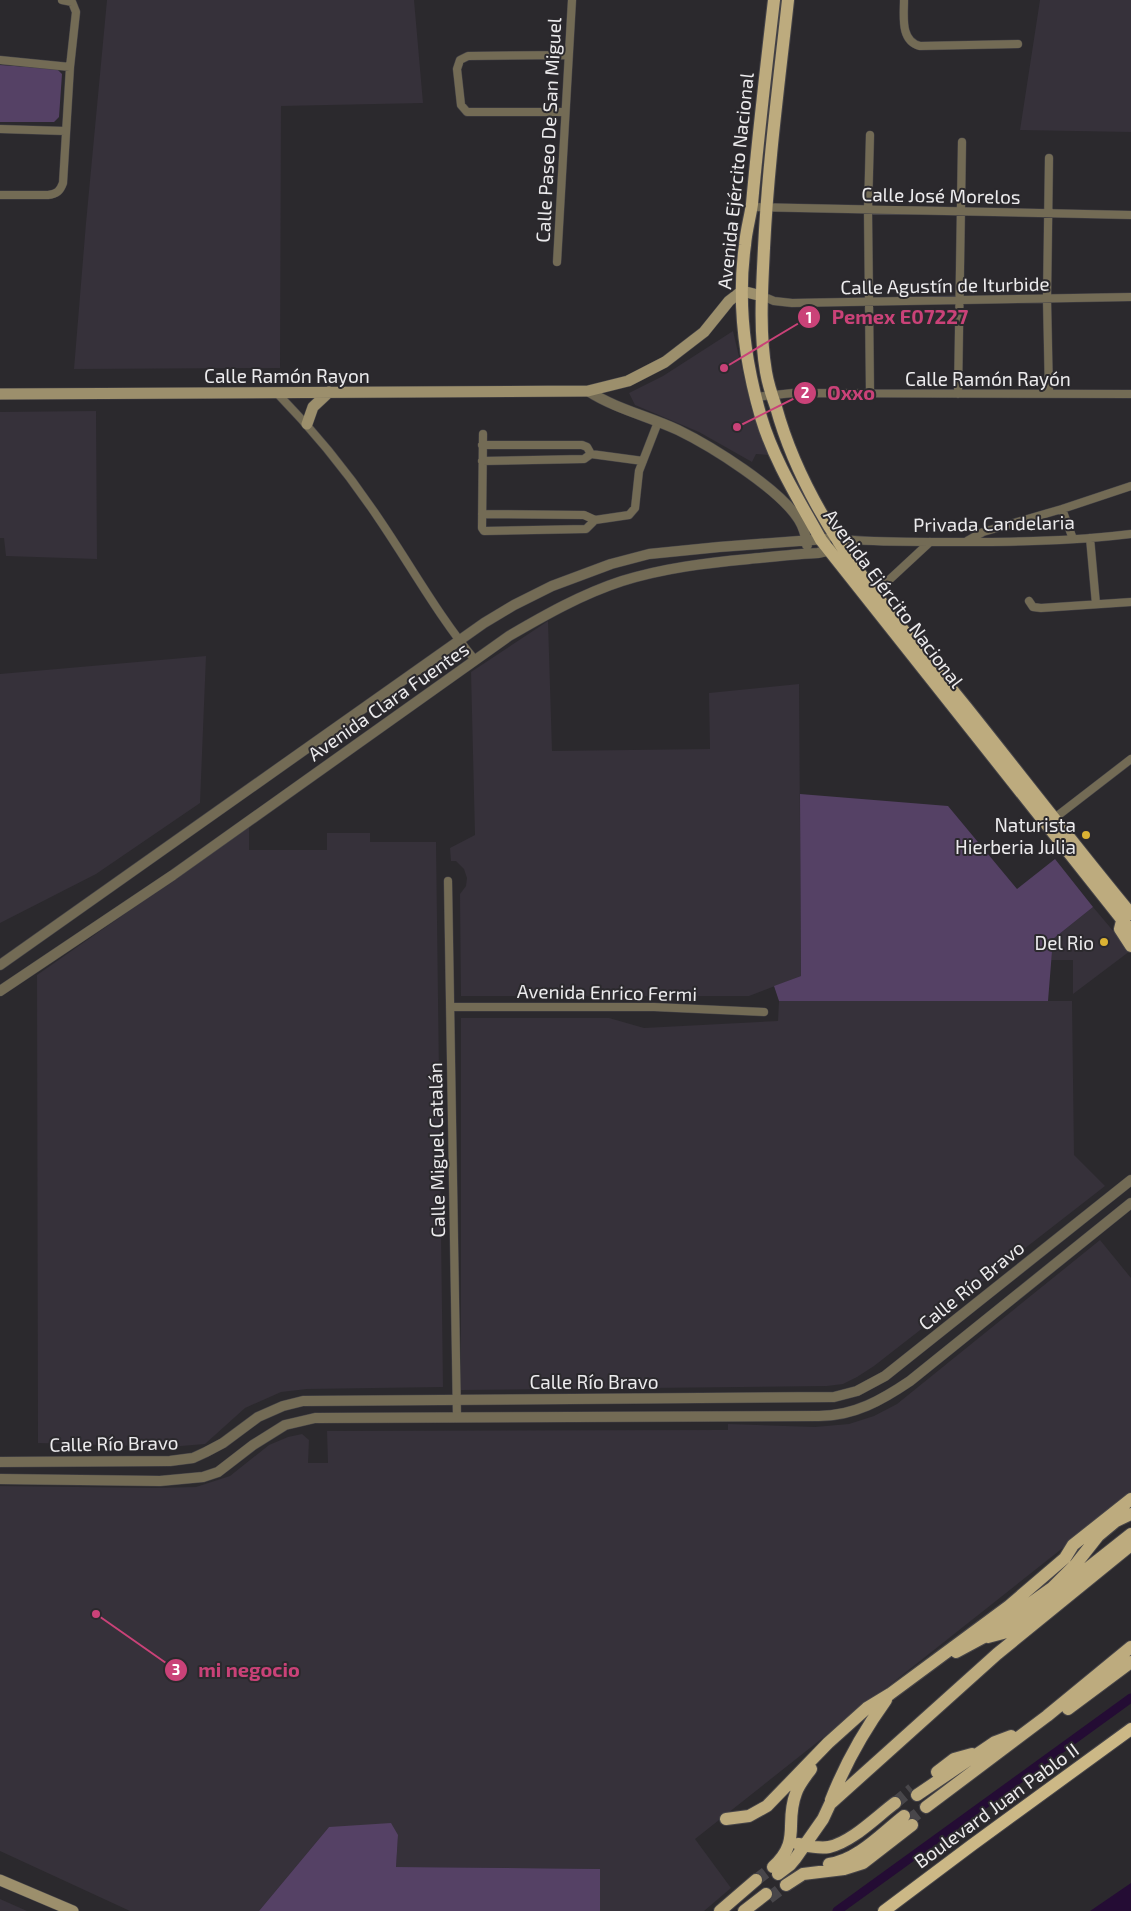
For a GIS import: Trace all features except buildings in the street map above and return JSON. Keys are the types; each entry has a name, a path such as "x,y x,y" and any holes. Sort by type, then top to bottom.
{"highway":[{"name":"Boulevard Juan Pablo II","path":"884,1911 1131,1729"}],"main road":[{"name":"Avenida Ejército Nacional","path":"774,0 751,207 744,245 742,290 746,346 761,418 779,464 832,544 1127,917 1131,932"},
{"name":"Avenida Ejército Nacional","path":"788,0 766,208 762,296 763,347 766,374 782,430 800,475 817,508 832,544 875,593 1050,821"},
{"path":"742,290 762,296"},
{"name":"Calle Ramón Rayon","path":"0,394 588,391 628,381 669,360 704,332 729,301 742,290"},
{"path":"307,424 313,407 329,392"},
{"path":"1127,917 1120,929 1131,946"},
{"path":"726,1819 749,1816 767,1806 828,1743 867,1708 890,1694 1009,1606 1065,1558 1072,1545 1131,1499"},
{"path":"982,1638 1052,1588 1076,1564 1098,1536 1116,1522 1131,1514"},
{"path":"938,1658 982,1638 1007,1632 1131,1534"},
{"path":"830,1804 998,1654 1131,1545"},
{"path":"998,1654 1007,1632"},
{"path":"921,1801 1031,1728 1131,1647"},
{"path":"921,1801 1131,1662"},
{"path":"797,1844 823,1819 843,1770 859,1740 890,1694"},
{"path":"876,1704 871,1711 825,1752 796,1792 793,1804 797,1844 790,1865 780,1877 802,1868 842,1866 863,1862 903,1814"},
{"path":"921,1801 954,1759 966,1754 978,1754 995,1742 1031,1728"},
{"path":"921,1801 1011,1736"},
{"path":"797,1844 821,1848 838,1844 903,1814"},
{"path":"842,1866 903,1814"},
{"path":"842,1866 852,1846 903,1814"},
{"path":"0,1880 73,1911"},
{"path":"720,1911 763,1889"},
{"path":"730,1911 763,1889"},
{"path":"744,1911 763,1889"},
{"path":"752,1911 763,1889"}],"street":[{"path":"0,195 56,194 63,183 65,131 76,12 72,2 62,0"},
{"name":"Calle Paseo De San Miguel","path":"557,262 572,0"},
{"path":"904,0 904,28 910,41 920,46 1018,44"},
{"path":"565,112 467,112 460,105 457,69 460,60 468,56 568,55"},
{"path":"0,60 70,67"},
{"path":"0,129 65,131"},
{"path":"870,135 868,210 870,393"},
{"path":"958,394 962,142"},
{"path":"1049,158 1049,394"},
{"name":"Calle José Morelos","path":"751,207 1131,215"},
{"name":"Calle Agustín de Iturbide","path":"762,296 774,301 792,303 1131,297"},
{"path":"588,391 601,399 679,430 720,454 770,489 798,518 805,533 808,553"},
{"path":"276,392 307,424 378,517 459,641 475,660"},
{"name":"Calle Ramón Rayón","path":"756,397 772,394 870,393 1131,394"},
{"path":"482,514 584,515 595,520 629,515 634,512 639,471 658,422"},
{"path":"482,434 482,528 485,531 586,529 595,520"},
{"path":"482,445 582,445 587,447 591,454"},
{"path":"482,462 584,459 591,454 643,461"},
{"path":"965,542 983,532 1131,486"},
{"path":"1062,509 1073,539"},
{"name":"Privada Candelaria","path":"832,544 857,541 965,542 1073,539 1131,534"},
{"path":"1090,538 1096,604"},
{"name":"Avenida Clara Fuentes","path":"0,966 459,641 514,605 552,586 611,564 649,554 806,540 832,544"},
{"name":"Privada Candelaria","path":"832,544 857,541"},
{"path":"875,593 930,542"},
{"name":"Avenida Clara Fuentes","path":"0,991 173,875 509,636 544,615 587,594 622,581 674,567 808,553 832,544"},
{"path":"1029,601 1033,606 1041,608 1131,602"},
{"path":"1050,821 1131,759"},
{"name":"Calle Miguel Catalán","path":"448,881 456,1418"},
{"name":"Avenida Enrico Fermi","path":"450,1007 654,1007 764,1012"},
{"name":"Calle Río Bravo","path":"0,1462 170,1461 193,1458 223,1443 258,1417 294,1402 316,1400 834,1397 857,1391 872,1384 899,1366 1131,1180"},
{"name":"Calle Río Bravo","path":"0,1478 160,1481 187,1479 218,1472 275,1430 306,1419 827,1416 842,1414 878,1402 910,1381 1131,1202"},
{"path":"1082,1218 1092,1233"},
{"path":"710,1399 717,1417"}],"shaded area":[{"path":"107,0 414,0 423,103 281,106 280,368 74,369"},
{"path":"1040,0 1131,0 1131,132 1020,130"},
{"path":"0,65 57,69 62,74 59,117 54,122 0,122"},
{"path":"733,331 751,408 770,455 756,454 752,462 699,432 635,405 629,393 663,376"},
{"path":"96,411 97,559 6,556 4,538 0,538 0,412"},
{"path":"548,621 552,751 710,749 709,693 799,684 801,976 749,996 461,996 460,894 466,886 467,878 464,869 456,861 451,861 450,848 475,835 471,672"},
{"path":"206,656 200,803 96,874 0,923 0,674"},
{"path":"800,794 948,806 1017,889 1055,859 1093,907 1053,939 1048,1001 779,1001 774,986 801,976"},
{"path":"249,827 249,850 327,850 327,833 370,833 370,842 436,842 443,1387 307,1389 281,1392 245,1408 205,1444 169,1447 38,1443 37,975"},
{"path":"1093,907 1130,951 1073,994 1073,960 1051,960 1053,939"},
{"path":"779,1001 1072,1001 1074,1155 1105,1186 874,1366 843,1384 827,1386 461,1390 461,1018 609,1018 644,1028 778,1021"},
{"path":"1100,1240 1131,1278 1131,1494 695,1839 731,1888 704,1911 600,1911 600,1869 396,1867 398,1835 329,1827 259,1911 130,1911 0,1851 0,1486 196,1487 230,1476 269,1445 288,1437 302,1434 309,1440 308,1463 328,1463 327,1431 728,1430 728,1424 815,1427 849,1424 874,1416 897,1404"},
{"path":"391,1823 398,1835 396,1867 600,1869 600,1911 259,1911 329,1827"},
{"path":"1131,1883 1131,1911 1090,1911 1093,1909"},
{"path":"0,1899 27,1911 0,1911"}],"waterway":[{"path":"837,1911 1131,1698"}],"tunnel":[{"path":"895,1803 912,1789"},
{"path":"908,1821 926,1807"},
{"path":"756,1880 773,1867"},
{"path":"769,1898 786,1885"}],"place":[{"name":"Pemex E07227","path":"724,368"},
{"name":"Oxxo","path":"737,427"},
{"name":"Naturista Hierberia Julia","path":"1086,835"},
{"name":"Del Rio","path":"1104,942"},
{"name":"mi negocio","path":"96,1614"}]}
